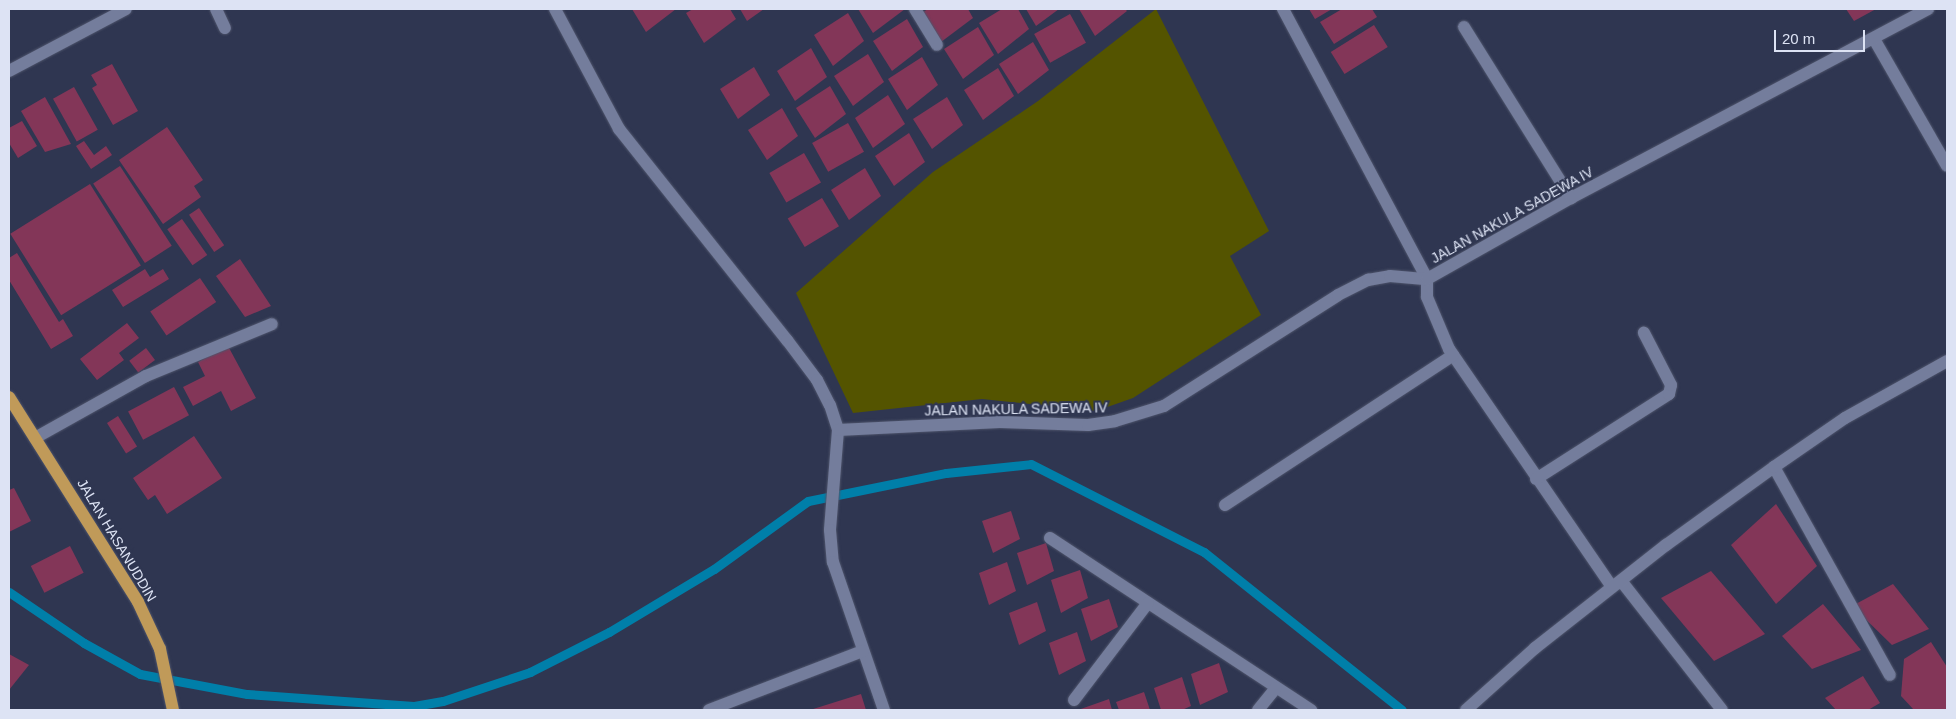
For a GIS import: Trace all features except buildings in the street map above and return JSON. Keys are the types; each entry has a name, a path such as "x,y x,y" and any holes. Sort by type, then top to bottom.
{"main road":[{"name":"JALAN HASANUDDIN","path":"9,397 138,602 160,649 173,707"}],"street":[{"path":"9,71 126,9"},
{"path":"216,9 225,28"},
{"path":"555,9 619,129 817,380 838,430 836,478 830,530 833,562 884,710"},
{"path":"915,9 937,45"},
{"path":"1283,9 1427,280 1427,297 1453,355 1536,479 1617,584 1722,710"},
{"name":"JALAN NAKULA SADEWA IV","path":"838,430 990,423 1088,425 1115,421 1164,406 1295,321 1368,280 1390,276 1427,280 1571,198 1928,9"},
{"path":"1464,27 1571,198"},
{"path":"1874,39 1947,166"},
{"path":"35,438 146,376 272,324"},
{"path":"1536,479 1669,394 1671,386 1644,333"},
{"path":"1225,505 1453,355"},
{"path":"1466,710 1535,648 1617,584 1774,467 1845,418 1947,361"},
{"path":"1774,467 1890,675"},
{"path":"1050,538 1311,710"},
{"path":"1074,700 1148,603"},
{"path":"709,710 863,650"},
{"path":"1258,710 1276,688"}],"shaded area":[{"path":"1156,9 1269,231 1230,256 1261,315 1133,398 1096,411 982,399 853,413 796,293 933,172 1038,101"}],"waterway":[{"path":"9,592 84,643 140,674 247,694 414,706 443,701 530,672 609,632 714,569 808,501 946,473 1031,464 1204,552 1402,710"}]}
